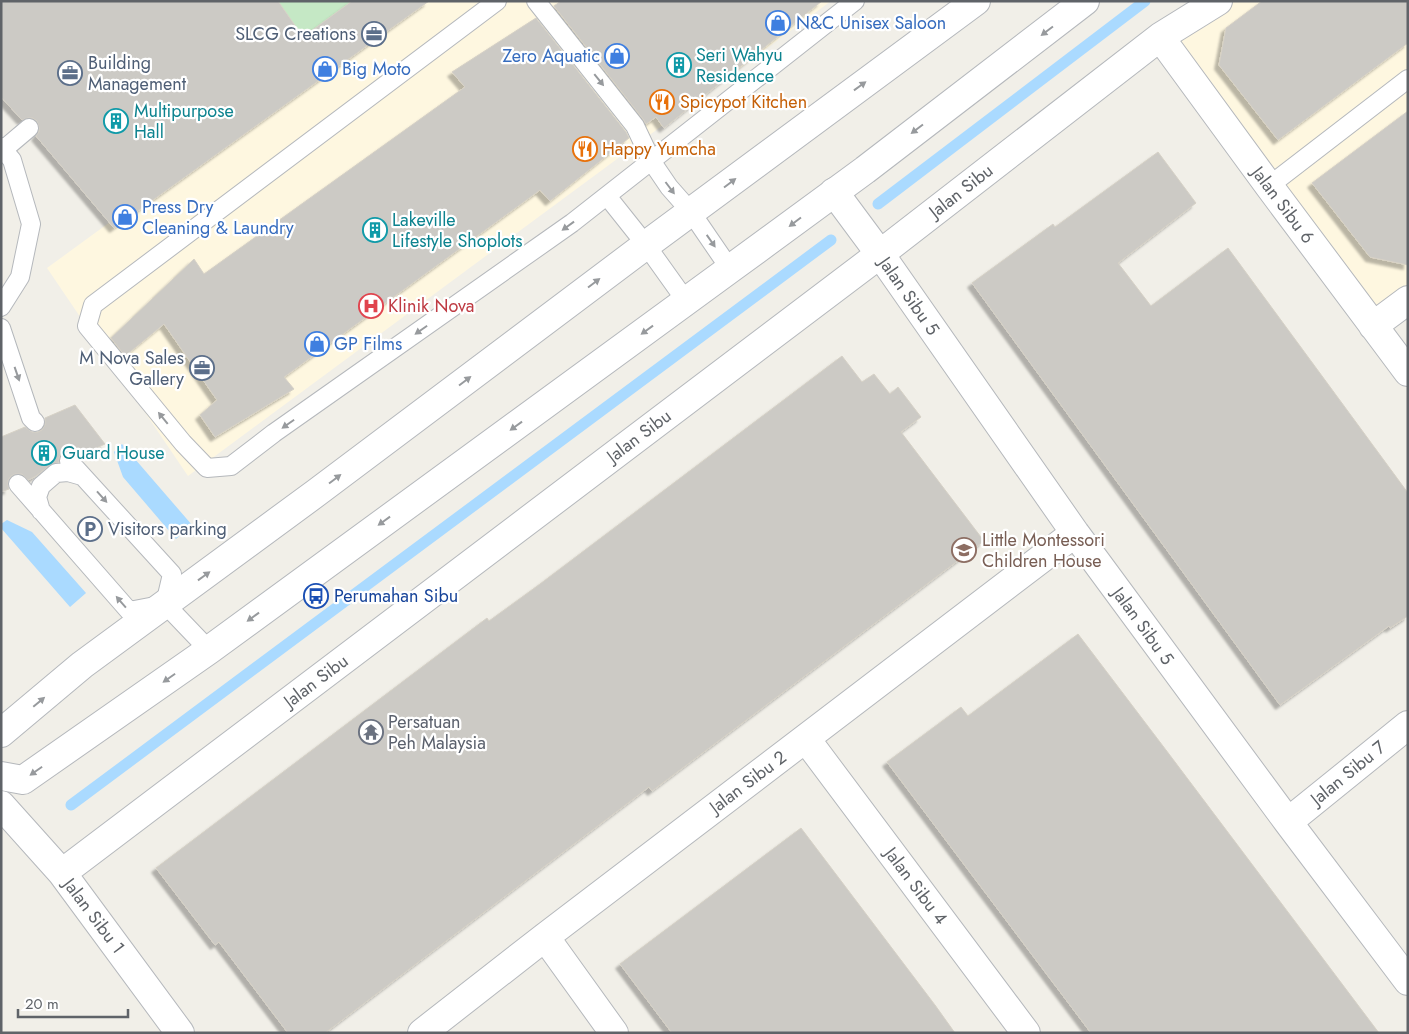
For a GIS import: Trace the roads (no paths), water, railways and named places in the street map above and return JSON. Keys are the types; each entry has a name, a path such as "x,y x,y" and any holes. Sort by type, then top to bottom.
{"street":[{"path":"1,733 82,665 976,1"},
{"path":"1,776 23,780 209,650 834,192 1085,1"},
{"name":"Jalan Sibu","path":"62,873 880,254 1160,37 1218,1"},
{"name":"Jalan Sibu 6","path":"1160,37 1408,372"},
{"name":"Jalan Sibu 5","path":"834,192 880,254 1075,533 1408,981"},
{"path":"1373,326 1408,300"},
{"name":"Jalan Sibu 2","path":"422,1033 546,936 1075,533"},
{"name":"Jalan Sibu 7","path":"1288,822 1408,724"},
{"name":"Jalan Sibu 4","path":"806,739 1026,1033"},
{"name":"Jalan Sibu 1","path":"1,805 62,873 180,1033"},
{"path":"546,936 614,1033"}],"lane":[{"path":"497,1 93,305 87,326 183,443 206,468 231,466 274,433 564,229 652,162 855,1"},
{"path":"536,1 635,126 652,162 669,187 691,212 730,269"},
{"path":"1269,186 1408,79"},
{"path":"1,308 20,277 32,224 12,160 2,148 29,128"},
{"path":"606,196 646,245 686,301"},
{"path":"1,328 31,418 35,422"},
{"path":"69,461 172,574 165,604"},
{"path":"41,511 37,497 41,486 56,473 68,472 82,476"},
{"path":"18,484 129,611 165,604"},
{"path":"165,604 209,650"}],"water":[{"path":"122,444 192,525 176,539 123,477 114,452"},
{"path":"7,520 32,532 86,593 70,607 1,528 1,524"}],"waterway":[{"path":"878,204 1145,1"},
{"path":"71,805 831,240"}],"place":[{"name":"N&C Unisex Saloon","path":"778,23"},
{"name":"SLCG Creations","path":"374,34"},
{"name":"Zero Aquatic","path":"617,56"},
{"name":"Seri Wahyu Residence","path":"679,65"},
{"name":"Big Moto","path":"325,69"},
{"name":"Building Management","path":"70,73"},
{"name":"Spicypot Kitchen","path":"662,102"},
{"name":"Multipurpose Hall","path":"116,121"},
{"name":"Happy Yumcha","path":"585,149"},
{"name":"Press Dry Cleaning & Laundry","path":"125,217"},
{"name":"Lakeville Lifestyle Shoplots","path":"375,230"},
{"name":"Klinik Nova","path":"371,306"},
{"name":"GP Films","path":"317,344"},
{"name":"M Nova Sales Gallery","path":"202,368"},
{"name":"Guard House","path":"44,453"},
{"name":"Visitors parking","path":"90,529"},
{"name":"Little Montessori Children House","path":"964,550"},
{"name":"Perumahan Sibu","path":"316,596"},
{"name":"Persatuan Peh Malaysia","path":"371,732"}]}
